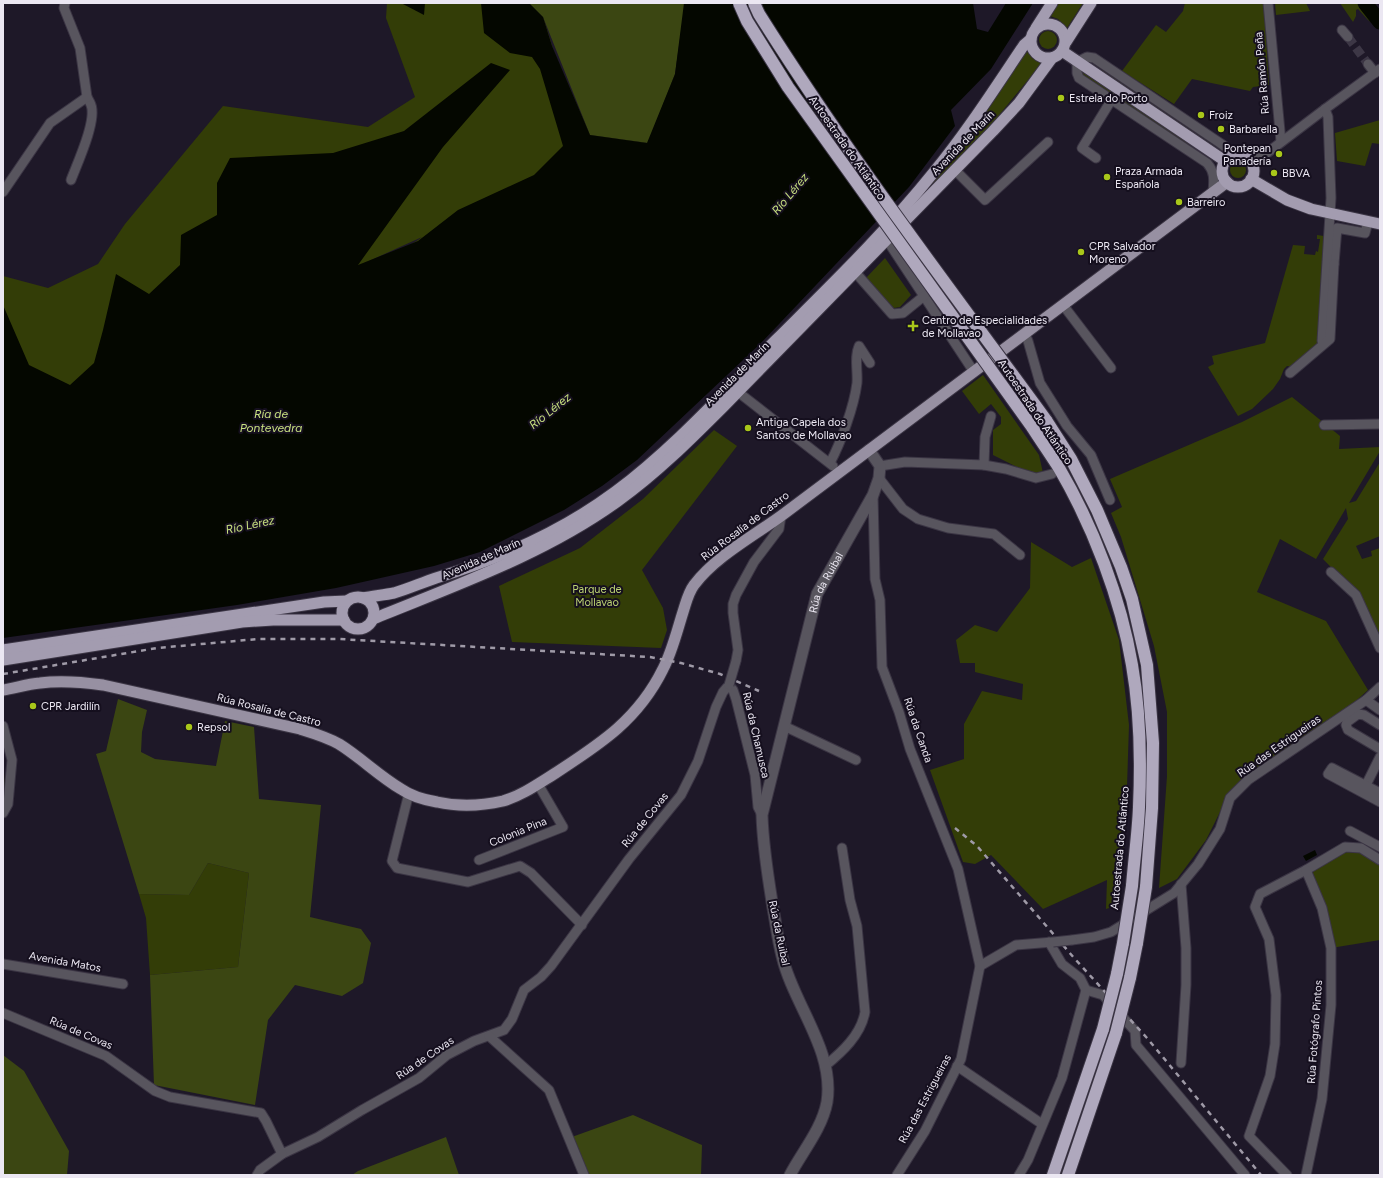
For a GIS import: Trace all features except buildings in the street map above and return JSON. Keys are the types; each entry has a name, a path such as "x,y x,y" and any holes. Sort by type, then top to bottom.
{"highway":[{"name":"Autoestrada do Atlántico","path":"739,3 747,21 788,87 1032,427 1059,468 1083,514 1107,570 1118,603 1132,665 1137,698 1139,808 1132,886 1117,974 1103,1029 1053,1175"},
{"name":"Autoestrada do Atlántico","path":"754,3 759,14 805,85 871,180 1046,420 1071,459 1098,510 1132,599 1147,665 1153,743 1152,808 1146,887 1130,978 1116,1033 1068,1175"},
{"path":"1052,3 1032,33 1031,39 1031,44 1036,53 1046,58 1056,56 1091,3"},
{"path":"1036,28 1046,23 1056,25 1064,32 1064,46 1078,62 1201,145 1229,158"},
{"name":"Avenida de Marín","path":"363,598 393,593 470,567 520,547 581,514 634,477 695,422 902,211 936,171 974,119 1024,45 1031,39"},
{"name":"Avenida de Marín","path":"373,619 478,576 550,543 618,501 653,473 681,448 738,392 956,170 1019,103 1052,58"},
{"path":"1242,155 1250,161 1254,170 1251,179 1244,185 1240,186 1235,186 1227,182 1222,174 1223,165 1229,158 1242,155"},
{"path":"1251,179 1288,200 1311,208 1380,224"},
{"path":"3,650 324,602 347,601 355,598 363,598 368,600 373,609 373,619 367,626 357,629 352,628 344,620 342,610 347,601"},
{"path":"3,660 242,622 282,619 344,620"}],"main road":[{"name":"Rúa Rosalía de Castro","path":"3,690 40,683 78,682 103,685 300,729 322,736 338,744 402,790 435,802 468,806 505,800 538,784 603,741 636,711 651,691 664,668 686,600 692,588 702,575 720,559 781,516 1227,182"}],"street":[{"path":"65,3 64,8 80,48 87,97 92,106 91,122 87,139 71,180"},
{"name":"Rúa Ramón Peña","path":"1268,3 1281,142"},
{"path":"1213,192 1214,178 1212,170 1207,163 1079,78 1078,62 1087,57 1094,58 1224,145 1227,148 1229,158"},
{"path":"1250,161 1281,142 1378,71 1368,64"},
{"path":"3,192 50,123 87,97"},
{"path":"1096,158 1082,148 1112,99"},
{"path":"1322,342 1331,213 1329,132 1328,117 1325,109"},
{"path":"956,170 985,200 1048,142"},
{"path":"1186,149 1201,145"},
{"path":"1290,373 1330,339 1337,228 1365,233 1368,222"},
{"path":"887,240 974,372"},
{"path":"1326,279 1334,264"},
{"path":"855,272 892,314 903,313 924,296"},
{"path":"1063,305 1111,368"},
{"path":"1025,334 1040,383 1067,426 1090,455 1110,500"},
{"path":"830,463 838,447 854,400 857,382 857,351 859,346 870,363"},
{"path":"738,392 840,471"},
{"path":"984,465 985,437 991,416"},
{"path":"1324,425 1380,424"},
{"path":"869,450 882,466 955,470"},
{"path":"882,466 905,462 984,465 1006,468 1036,478 1052,474"},
{"name":"Rúa da Ruibal","path":"790,1175 822,1120 827,1096 825,1066 819,1046 782,957 763,844 762,815 817,594 837,556 873,495 882,466"},
{"path":"879,478 903,509 918,519 948,528 994,534 1020,555"},
{"name":"Rúa da Canda","path":"873,495 875,579 880,600 882,667 899,712 910,749 958,869 980,966"},
{"name":"Rúa de Covas","path":"3,1013 106,1056 155,1091 170,1097 260,1113 266,1121 282,1154 318,1137 362,1110 420,1078 447,1055 474,1041 504,1030 512,1019 524,990 541,977 551,966 629,859 681,795 698,761 716,707 723,692 729,685 736,661 738,650 733,604 736,595 754,562 779,529 781,516"},
{"path":"1331,572 1356,595 1380,648"},
{"name":"Rúa da Chamusca","path":"729,685 733,690 736,699 755,775 758,807 762,815"},
{"name":"Rúa das Estrigueiras","path":"897,1175 925,1131 961,1059 980,966 1016,945 1094,937 1111,932 1174,893 1198,864 1220,829 1230,798 1248,780 1366,700 1380,687"},
{"path":"1366,700 1380,710"},
{"path":"1380,724 1358,714 1347,722 1346,725 1348,730 1380,749"},
{"path":"3,726 12,760 8,804 3,814"},
{"path":"784,726 856,760"},
{"path":"1364,789 1380,757"},
{"name":"Colonia Pina","path":"479,860 563,827 538,784"},
{"path":"1364,789 1380,793"},
{"path":"1364,789 1380,802"},
{"path":"409,793 392,861 397,868 468,882 520,866 530,873 582,925"},
{"path":"1350,831 1380,847"},
{"path":"1287,1175 1249,1136 1270,1076 1275,1044 1276,995 1268,940 1255,907 1260,894 1306,870 1345,847 1361,848 1380,860"},
{"path":"825,1066 846,1048 864,1022 865,1012 857,926 850,900 842,848"},
{"name":"Rúa Fotógrafo Pintos","path":"1306,870 1322,908 1331,948 1331,1005 1322,1099 1306,1175"},
{"path":"1181,884 1186,948 1186,985 1181,1063"},
{"path":"1019,1175 1028,1160 1062,1078 1086,990 1080,978 1062,964 1051,942"},
{"name":"Avenida Matos","path":"3,964 123,984"},
{"path":"1086,990 1103,995 1135,1031 1136,1045 1245,1175"},
{"path":"489,1036 549,1090 584,1175"},
{"path":"957,1066 1042,1124"},
{"path":"257,1175 260,1170 282,1154"}],"green space":[{"path":"387,3 529,3 543,17 554,52 590,135 648,143 675,74 824,74 3,511 3,276 48,288 98,264 125,224 223,106 368,127 415,97 386,18","holes":["422,237 397,251 369,261"]},
{"path":"529,3 685,3 675,74 648,143 590,135 543,17"},
{"path":"1059,3 1083,3 1067,28 1058,19 1050,16"},
{"path":"1185,3 1264,3 1269,85 1253,87 1250,91 1192,79 1174,104 1122,71 1156,25 1166,32 1183,11"},
{"path":"1275,3 1306,3 1310,11 1276,15"},
{"path":"1340,3 1372,3 1380,12 1380,29 1368,20 1358,9 1356,10 1356,16 1353,22"},
{"path":"1044,31 1052,31 1057,36 1055,47 1052,49 1044,49 1039,44 1039,36"},
{"path":"1026,48 1032,58 1042,63 995,120 913,207"},
{"path":"1098,70 1102,70 1214,146 1212,149"},
{"path":"1080,72 1083,72 1192,144 1186,145 1080,75"},
{"path":"1380,120 1380,144 1372,143 1365,166 1337,161 1335,133"},
{"path":"1235,162 1241,162 1246,167 1244,176 1241,178 1235,178 1230,173 1230,167"},
{"path":"1317,235 1324,236 1317,347 1293,367 1287,366 1273,389 1252,409 1238,416 1208,367 1214,364 1212,356 1265,343 1293,245 1305,246 1304,254 1315,255 1316,251 1318,252 1320,239 1317,239"},
{"path":"885,258 911,295 900,307 894,308 865,279"},
{"path":"983,375 1039,455 1043,473 1031,474 993,455 993,430 1001,424 1001,417 991,404 979,414 962,391"},
{"path":"1292,397 1340,436 1339,449 1380,447 1380,451 1349,503 1356,501 1380,462 1380,536 1356,546 1362,559 1372,556 1371,551 1380,548 1380,639 1361,598 1323,559 1348,519 1346,508 1316,559 1280,539 1257,592 1326,621 1368,690 1357,700 1230,792 1206,840 1177,879 1159,888 1167,776 1167,712 1154,646 1121,537 1111,513 1122,507 1110,479 1242,422"},
{"name":"Parque de Mollavao","path":"714,430 737,446 642,570 663,608 667,630 661,648 512,642 499,586 580,548 643,499"},
{"path":"1031,542 1072,567 1091,558 1119,640 1129,725 1126,818 1119,905 1106,909 1107,880 1043,909 991,855 975,864 963,862 930,770 964,759 964,724 982,691 1022,700 1023,684 975,672 975,663 960,663 956,640 975,625 997,632 1030,588"},
{"path":"118,699 147,710 142,732 141,752 155,759 216,766 225,721 254,727 259,799 321,805 310,917 361,929 371,943 363,983 342,996 295,985 268,1020 255,1105 154,1085 150,975 238,967 249,873 208,863 189,895 139,894 96,754 106,751"},
{"path":"3,742 5,801 3,805"},
{"path":"1345,847 1361,848 1380,860 1380,940 1331,948 1306,870"},
{"path":"208,863 249,873 238,967 150,975 146,918 139,894 189,895"},
{"path":"3,1055 24,1071 69,1151 67,1175 3,1175"},
{"path":"633,1115 702,1145 701,1175 584,1175 569,1138"},
{"path":"446,1137 459,1175 352,1175 358,1171"}],"water":[{"path":"401,3 425,3 424,15"},
{"name":"Ría de Pontevedra","path":"481,3 529,3 543,17 552,46 590,135 647,143 675,74 684,3 973,3 977,29 988,32 1006,3 1033,3 991,69 951,110 955,126 909,187 760,344 637,460 602,486 564,510 480,552 434,566 336,588 237,605 3,638 3,305 29,365 70,385 94,363 116,274 149,294 180,265 181,235 217,215 217,183 230,158 333,153 404,131 491,63 510,70 443,147 358,265 418,241 458,210 534,175 563,146 540,69 532,57 510,53 484,33"},
{"path":"1315,850 1317,855 1306,861 1303,856"}],"waterway":[{"path":"1365,3 1380,22"}],"tunnel":[{"path":"1348,37 1368,64"}],"railway":[{"path":"3,674 157,648 258,639 339,639 650,657 681,663 720,674 759,691"},
{"path":"955,828 977,846 1075,959 1147,1038 1261,1175"}],"place":[{"name":"Estrela do Porto","path":"1061,98"},
{"name":"Froiz","path":"1201,115"},
{"name":"Barbarella","path":"1221,129"},
{"name":"Pontepan Panadería","path":"1279,154"},
{"name":"BBVA","path":"1274,173"},
{"name":"Praza Armada Española","path":"1107,177"},
{"name":"Barreiro","path":"1179,202"},
{"name":"CPR Salvador Moreno","path":"1081,252"},
{"name":"Centro de Especialidades de Mollavao","path":"913,326"},
{"name":"Antiga Capela dos Santos de Mollavao","path":"748,428"},
{"name":"CPR Jardilín","path":"33,706"},
{"name":"Repsol","path":"189,727"}],"water label":[{"name":"Río Lérez","path":"790,194"},
{"name":"Río Lérez","path":"550,411"},
{"name":"Río Lérez","path":"250,525"}]}
